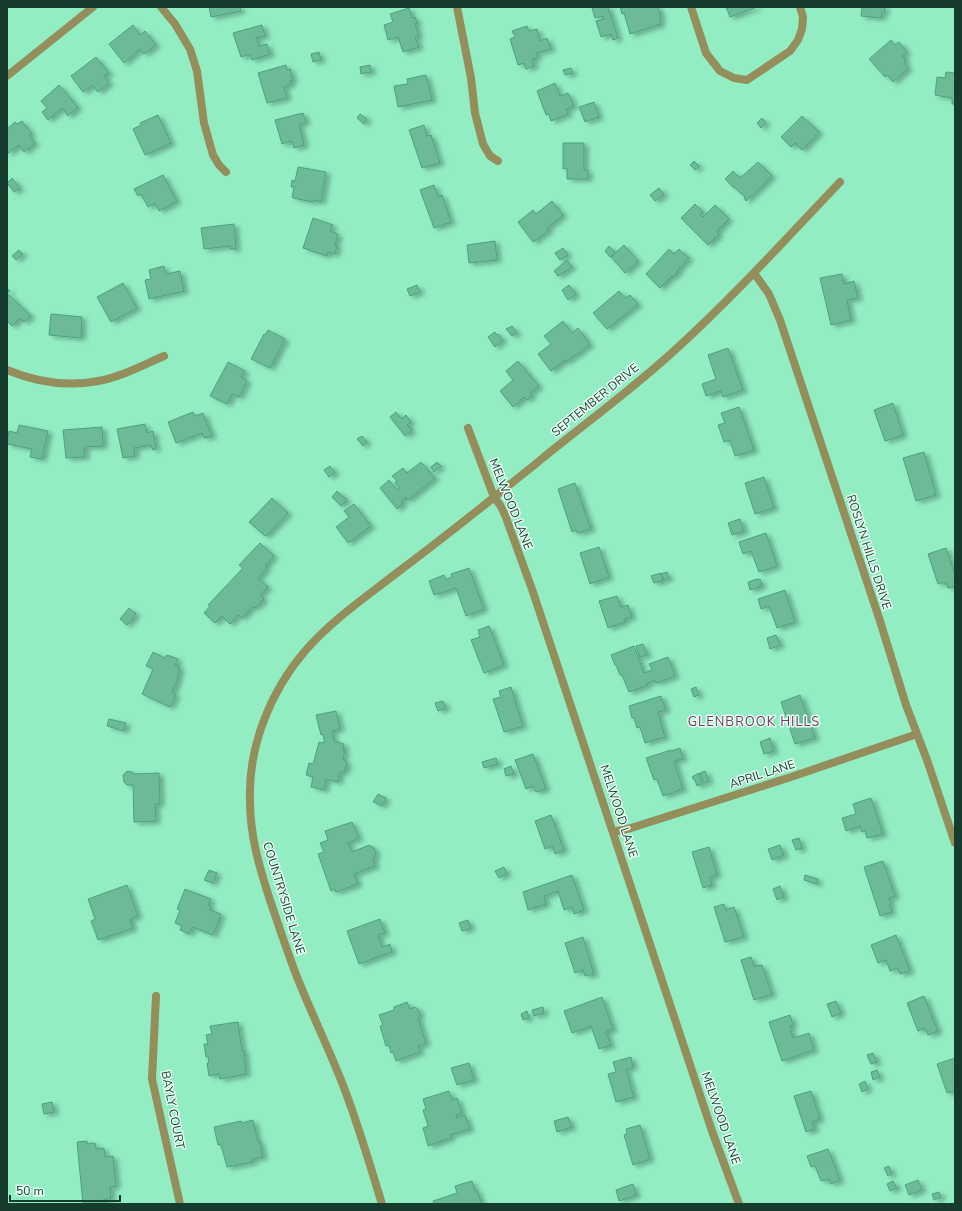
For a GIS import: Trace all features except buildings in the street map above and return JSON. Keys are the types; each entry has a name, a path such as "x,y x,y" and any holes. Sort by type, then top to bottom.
{"street":[{"path":"7,76 93,7"},
{"path":"161,7 175,24 190,49 196,71 204,123 213,155 219,165 226,172"},
{"path":"457,7 471,78 475,113 484,144 490,156 498,161"},
{"path":"691,7 706,54 720,71 734,78 747,80 790,51 798,40 802,29 803,17 800,7"},
{"name":"SEPTEMBER DRIVE","path":"344,614 528,471 554,448 616,400 672,353 728,300 840,182"},
{"name":"ROSLYN HILLS DRIVE","path":"754,273 769,294 780,320 880,621 906,705 927,760 955,843"},
{"path":"7,370 42,381 68,384 98,381 117,376 164,356"},
{"name":"MELWOOD LANE","path":"468,428 494,497 505,516 533,592 712,1131 739,1204"},
{"name":"COUNTRYSIDE LANE","path":"344,614 318,637 304,652 278,690 263,722 255,750 250,776 249,799 258,861 278,925 296,975 342,1082 382,1204"},
{"name":"APRIL LANE","path":"613,832 631,828 791,777 917,734"},
{"name":"BAYLY COURT","path":"156,996 152,1079 180,1204"}],"district":[{"name":"GLENBROOK HILLS","path":"754,722"}]}
